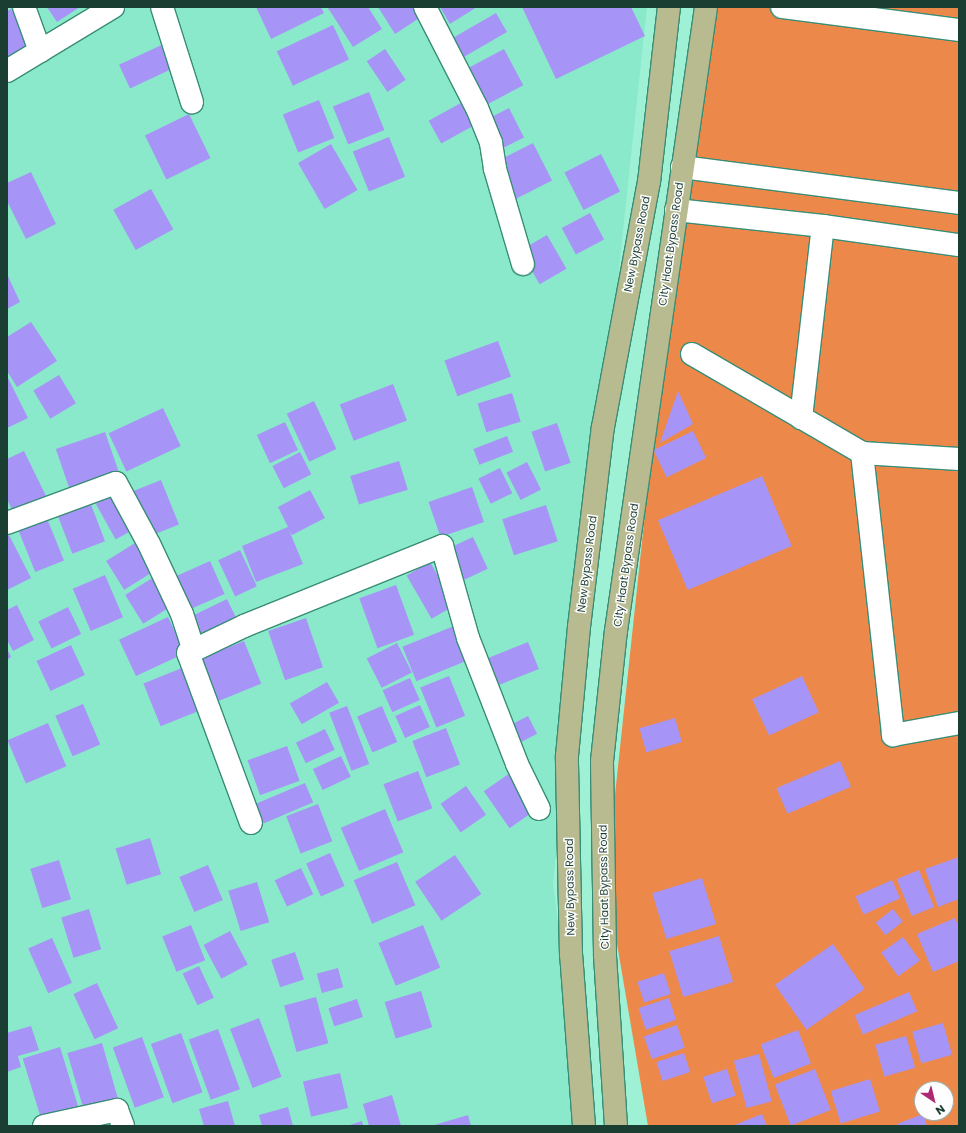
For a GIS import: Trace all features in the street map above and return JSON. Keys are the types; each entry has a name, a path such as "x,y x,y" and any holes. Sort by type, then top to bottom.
{"main road":[{"name":"New Bypass Road","path":"584,1126 571,955 567,756 579,627 603,427 649,182 669,7"},
{"name":"City Haat Bypass Road","path":"616,1126 605,954 602,761 616,631 706,7"}],"street":[{"path":"24,7 40,51"},
{"path":"7,71 113,7"},
{"path":"162,7 192,102"},
{"path":"425,7 477,108 491,143 495,169 523,264"},
{"path":"782,7 959,30"},
{"path":"826,12 848,7"},
{"path":"682,167 959,202"},
{"path":"676,210 823,226 959,245"},
{"path":"802,418 823,226"},
{"path":"692,354 862,453 959,459"},
{"path":"862,453 893,735 959,723"},
{"path":"7,523 116,483 182,614 194,650"},
{"path":"251,822 188,653 244,626 442,546 468,638 517,764 539,809"},
{"path":"44,1126 117,1110 123,1126"}],"shaded area":[{"path":"7,7 647,7 553,884 585,1126 7,1126"},
{"path":"707,7 959,7 959,1126 648,1126 606,879 663,345"}],"building":[{"path":"47,7 80,7 57,22"},
{"path":"256,7 321,7 324,13 271,39"},
{"path":"368,7 382,29 353,47 328,8"},
{"path":"378,7 423,7 427,13 395,34"},
{"path":"440,7 477,7 450,24"},
{"path":"522,7 631,7 645,36 556,79"},
{"path":"11,9 31,47 7,60 7,11"},
{"path":"496,13 507,32 463,58 452,38"},
{"path":"333,25 349,59 293,86 277,51"},
{"path":"168,42 179,66 130,88 119,65"},
{"path":"385,49 406,80 387,92 367,61"},
{"path":"504,49 523,85 487,104 468,68"},
{"path":"369,92 384,130 348,145 333,107"},
{"path":"468,99 481,122 441,144 429,121"},
{"path":"319,100 334,138 298,153 283,115"},
{"path":"509,108 524,137 503,148 488,119"},
{"path":"189,114 210,158 166,180 145,135"},
{"path":"389,137 405,177 369,191 353,152"},
{"path":"533,143 552,180 516,199 496,162"},
{"path":"331,144 358,190 325,209 298,163"},
{"path":"601,154 620,191 584,210 564,173"},
{"path":"31,172 56,224 26,239 7,201 7,183"},
{"path":"151,189 173,229 136,250 113,210"},
{"path":"590,213 604,239 576,255 562,228"},
{"path":"547,235 566,269 540,284 520,250"},
{"path":"7,274 20,302 7,309"},
{"path":"31,322 57,361 17,387 7,371 7,337"},
{"path":"498,341 511,377 457,396 444,360"},
{"path":"59,375 76,403 50,419 33,390"},
{"path":"7,376 28,418 7,428"},
{"path":"393,384 407,420 354,441 340,404"},
{"path":"678,391 693,424 660,443"},
{"path":"512,393 521,422 486,432 478,404"},
{"path":"314,401 336,449 309,462 287,414"},
{"path":"163,408 181,446 126,471 109,433"},
{"path":"285,422 298,450 270,463 257,435"},
{"path":"557,423 571,463 545,472 531,432"},
{"path":"693,431 706,458 667,477 653,450"},
{"path":"105,432 119,472 70,489 56,449"},
{"path":"507,436 513,452 479,465 473,449"},
{"path":"24,451 47,498 14,514 7,499 7,459"},
{"path":"300,452 311,474 284,488 272,466"},
{"path":"399,461 408,490 359,505 350,476"},
{"path":"527,462 541,490 521,500 507,472"},
{"path":"500,468 512,493 491,504 478,479"},
{"path":"762,476 792,546 688,590 658,520"},
{"path":"161,480 179,525 150,536 132,492"},
{"path":"472,487 484,522 441,537 429,502"},
{"path":"310,490 325,518 292,535 289,530 303,564 256,582 242,546 288,527 278,507"},
{"path":"115,493 135,529 116,540 96,504"},
{"path":"90,502 105,541 72,554 57,515"},
{"path":"546,505 558,541 514,555 502,519"},
{"path":"46,516 64,561 35,572 17,528"},
{"path":"9,535 31,578 7,590 7,536"},
{"path":"473,537 488,569 464,580 449,548"},
{"path":"135,543 153,572 124,590 106,561"},
{"path":"240,550 257,586 235,596 218,560"},
{"path":"210,561 225,594 187,611 173,578"},
{"path":"430,562 455,605 432,619 407,576"},
{"path":"105,575 123,617 91,631 73,589"},
{"path":"154,577 172,606 143,624 125,595"},
{"path":"396,585 414,635 377,648 359,598"},
{"path":"227,599 239,624 197,645 185,620"},
{"path":"17,605 34,640 13,651 7,640 7,610"},
{"path":"68,607 81,634 51,648 38,621"},
{"path":"168,617 185,653 136,676 119,640"},
{"path":"306,618 323,667 285,680 268,631"},
{"path":"459,624 473,658 416,681 402,647"},
{"path":"244,641 261,684 219,701 201,658"},
{"path":"528,642 539,669 495,686 484,660"},
{"path":"397,643 412,672 382,688 367,658"},
{"path":"71,645 85,675 51,691 37,661"},
{"path":"7,649 11,657 7,660"},
{"path":"187,666 204,709 161,726 143,684"},
{"path":"449,676 465,716 436,727 420,688"},
{"path":"802,676 819,712 769,735 752,699"},
{"path":"410,678 420,700 392,712 383,690"},
{"path":"327,682 339,703 302,724 290,704"},
{"path":"83,704 100,745 73,756 55,716"},
{"path":"420,705 430,727 405,738 395,716"},
{"path":"347,706 369,764 351,771 329,713"},
{"path":"382,706 397,742 372,752 357,717"},
{"path":"528,716 537,734 520,742 511,725"},
{"path":"675,718 682,742 646,752 639,728"},
{"path":"48,723 66,766 26,783 7,740"},
{"path":"446,728 460,764 426,777 412,741"},
{"path":"325,729 335,750 306,763 296,743"},
{"path":"287,746 300,781 260,795 248,760"},
{"path":"341,756 351,777 323,790 313,769"},
{"path":"840,761 851,787 787,814 776,788"},
{"path":"418,771 432,808 398,822 383,784"},
{"path":"510,773 536,810 510,828 484,791"},
{"path":"305,783 313,802 263,823 255,804"},
{"path":"466,786 486,815 461,832 441,804"},
{"path":"318,804 332,841 301,854 286,816"},
{"path":"385,809 403,852 359,871 341,828"},
{"path":"150,838 161,874 127,885 116,849"},
{"path":"330,853 345,886 321,896 306,864"},
{"path":"455,855 481,894 441,921 415,882"},
{"path":"959,857 959,899 938,907 925,869"},
{"path":"59,860 71,899 42,908 30,869"},
{"path":"397,862 415,905 372,924 354,880"},
{"path":"208,865 223,900 194,912 179,877"},
{"path":"301,868 313,894 287,907 275,880"},
{"path":"919,870 934,907 912,916 897,879"},
{"path":"702,878 716,924 666,939 652,893"},
{"path":"892,880 900,898 864,915 855,896"},
{"path":"257,882 269,922 241,931 228,891"},
{"path":"89,909 101,949 74,958 61,917"},
{"path":"893,909 903,922 886,935 876,923"},
{"path":"955,918 959,928 959,961 933,972 917,934"},
{"path":"191,925 205,960 176,972 162,937"},
{"path":"423,925 440,968 396,986 378,943"},
{"path":"230,931 248,965 221,979 204,945"},
{"path":"719,936 733,982 683,997 669,951"},
{"path":"903,937 920,960 898,976 881,953"},
{"path":"52,938 72,983 48,993 28,949"},
{"path":"833,944 865,989 806,1030 775,985"},
{"path":"295,952 304,980 280,987 271,960"},
{"path":"199,966 214,998 197,1005 183,974"},
{"path":"338,968 343,987 322,993 317,974"},
{"path":"664,973 671,994 644,1003 637,982"},
{"path":"97,983 118,1028 95,1039 73,994"},
{"path":"421,991 432,1027 396,1038 385,1002"},
{"path":"909,992 917,1011 863,1034 855,1015"},
{"path":"316,997 328,1043 297,1052 284,1006"},
{"path":"669,998 676,1020 646,1030 639,1008"},
{"path":"357,999 363,1017 334,1026 328,1008"},
{"path":"259,1018 282,1077 253,1088 230,1029"},
{"path":"943,1023 952,1055 921,1064 912,1032"},
{"path":"677,1025 685,1048 652,1059 644,1036"},
{"path":"31,1026 39,1050 18,1056 21,1067 7,1072 7,1033"},
{"path":"218,1029 240,1089 211,1100 189,1040"},
{"path":"798,1030 811,1064 774,1078 761,1044"},
{"path":"181,1033 203,1092 172,1103 151,1044"},
{"path":"906,1036 915,1068 884,1077 875,1045"},
{"path":"142,1037 164,1097 135,1108 113,1048"},
{"path":"102,1043 119,1103 84,1113 67,1053"},
{"path":"60,1047 80,1111 42,1122 23,1058"},
{"path":"684,1053 690,1072 663,1081 656,1062"},
{"path":"759,1054 772,1101 747,1108 734,1061"},
{"path":"727,1069 736,1096 712,1103 703,1077"},
{"path":"815,1069 831,1110 791,1125 775,1084"},
{"path":"340,1073 348,1108 311,1117 303,1082"},
{"path":"870,1079 880,1112 841,1124 831,1091"},
{"path":"392,1095 401,1126 369,1126 363,1104"},
{"path":"228,1101 235,1126 204,1126 199,1109"},
{"path":"288,1107 293,1126 262,1126 259,1115"},
{"path":"762,1114 767,1126 732,1126"},
{"path":"468,1115 471,1126 431,1126"},
{"path":"914,1117 914,1121 925,1121 927,1126 897,1126 897,1124"},
{"path":"362,1121 363,1126 347,1126"}]}
